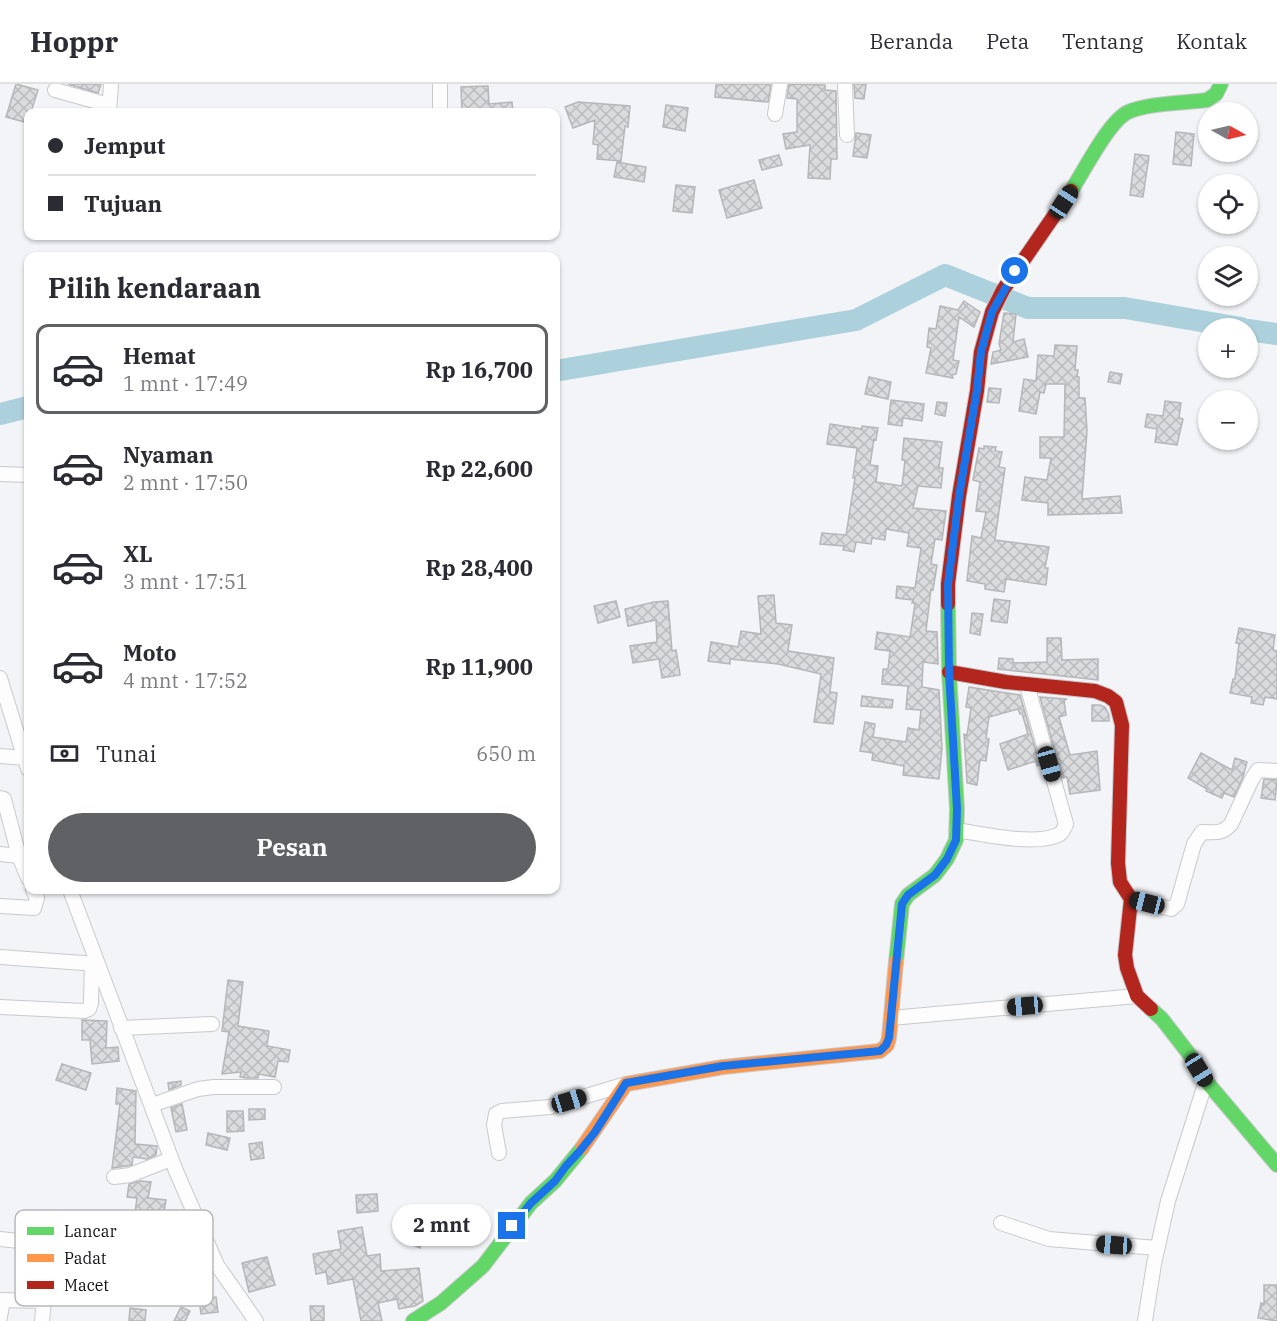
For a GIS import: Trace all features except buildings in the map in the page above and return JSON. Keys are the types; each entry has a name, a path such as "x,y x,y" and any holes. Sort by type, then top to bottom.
{"street":[{"path":"109,108 111,84"},
{"path":"440,84 441,108"},
{"path":"775,114 780,84"},
{"path":"845,84 847,135"},
{"path":"499,1153 494,1125 496,1114 502,1111 550,1107 626,1083 723,1066 880,1051 886,1045 889,1038 902,904 908,895 935,875 947,859 956,840 957,809 949,672 948,584 981,352 992,312 1003,290 1064,202 1116,120 1140,108 1207,100 1216,94 1221,84"},
{"path":"55,90 106,108"},
{"path":"0,474 24,475"},
{"path":"949,672 1027,685 1095,691 1107,694 1120,708 1122,725 1118,863 1120,882 1131,899 1125,955 1127,968 1137,996 1167,1025 1206,1081 1277,1165"},
{"path":"0,678 24,754"},
{"path":"956,831 1028,841 1057,836 1063,832 1066,824 1027,685"},
{"path":"0,756 24,762"},
{"path":"1131,899 1172,909 1177,904 1194,844 1202,832 1218,834 1225,830 1231,824 1258,770 1277,771"},
{"path":"0,798 4,799 24,854 0,854"},
{"path":"0,906 34,908 37,898 35,894"},
{"path":"71,894 94,964 193,1210"},
{"path":"0,957 94,964"},
{"path":"0,1007 84,1011 89,1009 94,964"},
{"path":"891,1017 1137,996"},
{"path":"121,1028 212,1024"},
{"path":"1145,1321 1157,1248 1174,1181 1206,1081"},
{"path":"413,1321 441,1304 483,1266 531,1203 555,1181 584,1146 626,1083"},
{"path":"152,1106 198,1089 274,1087"},
{"path":"114,1177 130,1175 171,1159"},
{"path":"1001,1223 1049,1239 1157,1248"},
{"path":"0,1239 15,1241"},
{"path":"213,1256 256,1321"},
{"path":"213,1264 217,1265"},
{"path":"0,1317 1,1300"},
{"path":"42,1321 44,1306"}],"waterway":[{"path":"560,370 856,320 945,275 1028,308 1125,308 1198,321"},
{"path":"1258,331 1277,334"},
{"path":"0,414 24,408"}],"traffic: fast":[{"path":"1071,191 1097,147 1113,125 1128,112 1145,107 1207,100 1216,94 1221,84"},
{"path":"896,962 902,904 908,895 935,875 947,859 956,840 957,809 949,672 948,604"},
{"path":"1151,1009 1162,1019 1193,1059 1206,1081 1277,1165"},
{"path":"413,1321 441,1303 483,1266 531,1203 555,1181 582,1148"}],"traffic: slow":[{"path":"582,1148 626,1084 723,1067 880,1051 887,1045 889,1038 896,962"}],"traffic: jam":[{"path":"948,604 948,584 959,496 977,391 981,352 992,312 1003,290 1071,191"},
{"path":"949,672 1006,682 1095,691 1116,702 1122,725 1118,863 1120,882 1131,899 1125,955 1137,996 1151,1009"}],"route":[{"path":"512,1226 531,1203 555,1181 595,1132 626,1083 723,1066 880,1051 886,1045 889,1038 902,904 908,895 935,875 947,859 956,840 957,809 949,672 948,584 981,352 992,312 1015,271"}]}
